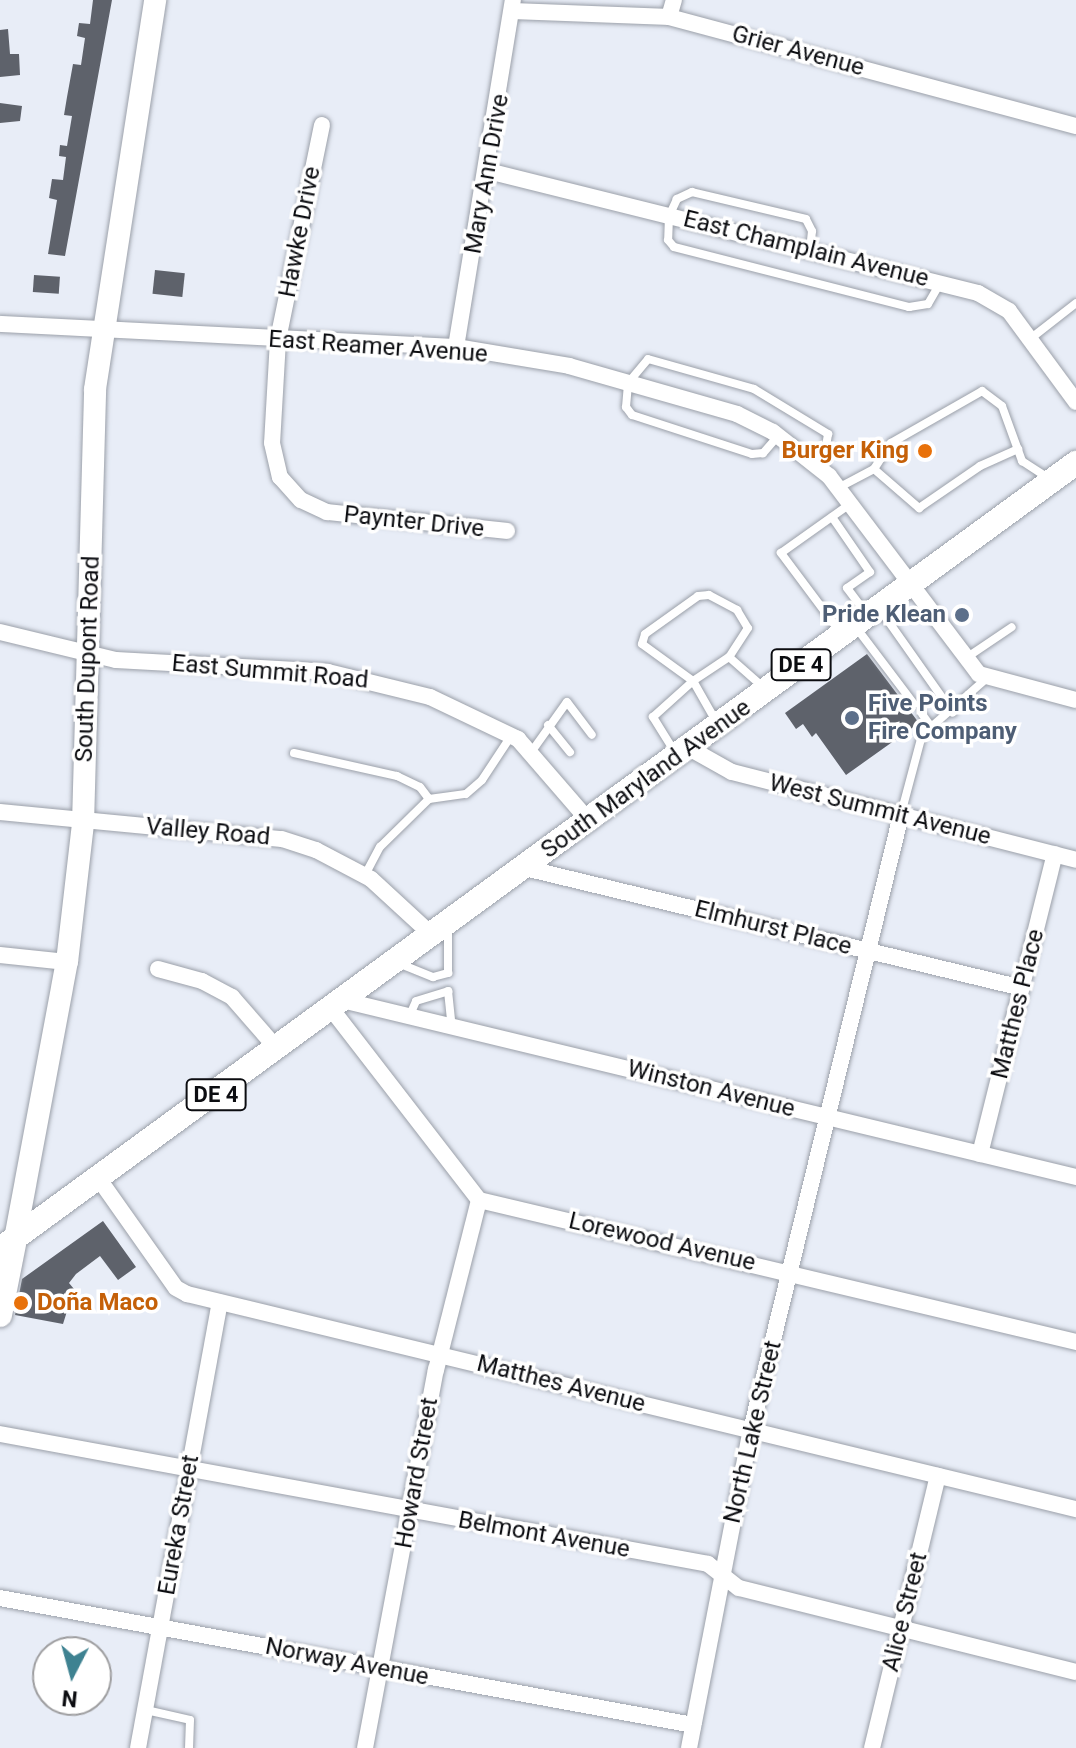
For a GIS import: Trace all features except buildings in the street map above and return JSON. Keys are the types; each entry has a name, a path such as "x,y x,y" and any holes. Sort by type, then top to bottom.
{"main road":[{"name":"South Maryland Avenue","path":"339,1006 1076,463"},
{"name":"DE 4","path":"8,1244 339,1006"},
{"name":"South Dupont Road","path":"0,1315 8,1244"}],"street":[{"name":"South Dupont Road","path":"8,1244 67,962 83,824 95,389 101,330 155,0"},
{"path":"669,17 674,0"},
{"name":"Grier Avenue","path":"514,6 669,17 1076,126"},
{"name":"Mary Ann Drive","path":"456,347 514,6"},
{"name":"Hawke Drive","path":"278,340 322,125"},
{"name":"East Champlain Avenue","path":"488,171 810,250 993,299 1030,339 1076,402"},
{"path":"0,324 101,330"},
{"name":"East Reamer Avenue","path":"101,330 456,347 569,366 737,414 778,436 821,470 913,582 966,658 988,677"},
{"name":"Paynter Drive","path":"278,340 273,460 301,500 354,517 507,531"},
{"name":"East Summit Road","path":"0,632 90,655 374,680 466,711 511,735 532,751 589,821"},
{"path":"988,677 1076,700"},
{"name":"West Summit Avenue","path":"683,752 732,772 1076,860"},
{"name":"Valley Road","path":"0,812 83,824 240,831 316,850 365,875 440,931"},
{"name":"North Lake Street","path":"689,1748 751,1430 901,815"},
{"name":"Matthes Place","path":"980,1154 1055,854"},
{"name":"Elmhurst Place","path":"525,868 1022,988"},
{"path":"0,955 67,962"},
{"path":"158,969 202,981 232,997 278,1050"},
{"path":"339,1006 479,1200"},
{"name":"Winston Avenue","path":"339,1006 453,1027 1076,1177"},
{"name":"Matthes Avenue","path":"99,1179 176,1288 220,1302 1076,1509"},
{"name":"Lorewood Avenue","path":"479,1200 1076,1342"},
{"name":"Howard Street","path":"365,1748 440,1354 479,1200"},
{"name":"Eureka Street","path":"138,1748 220,1302"},
{"name":"Belmont Avenue","path":"0,1434 708,1564 739,1588 1076,1672"},
{"name":"Alice Street","path":"872,1748 938,1476"},
{"name":"Norway Avenue","path":"0,1598 693,1725"}],"lane":[{"path":"810,250 811,223 791,215 692,192 677,199 669,216 668,240 674,247 909,307 928,304 940,283"},
{"path":"1030,339 1076,303"},
{"path":"778,436 763,453 752,454 632,415 626,407 628,383 648,359 754,389 828,434 821,470"},
{"path":"838,488 874,469 891,443 982,391 1002,406 1022,461 1052,481"},
{"path":"874,469 919,508 980,466 1018,449"},
{"path":"850,503 781,553 861,621 953,713"},
{"path":"832,517 870,572 847,588 861,621 914,704"},
{"path":"683,752 653,717 693,681 729,657 748,628 737,610 709,595 698,596 645,634 642,644 693,681 719,726"},
{"path":"966,658 1012,627"},
{"path":"729,657 767,690"},
{"path":"901,815 922,735 953,713 988,677"},
{"path":"532,751 567,702 592,735"},
{"path":"922,714 932,728"},
{"path":"548,725 570,752"},
{"path":"365,875 380,847 429,799 466,794 482,780 511,735"},
{"path":"294,753 397,776 420,787 429,799"},
{"path":"440,931 453,1027"},
{"path":"397,963 433,977 448,973"},
{"path":"409,1017 416,1001 448,991"},
{"path":"145,1710 190,1720 189,1748"}],"place":[{"name":"Burger King","path":"925,451"},
{"name":"Pride Klean","path":"962,615"},
{"name":"Five Points Fire Company","path":"852,718"},
{"name":"Doña Maco","path":"21,1303"}]}
